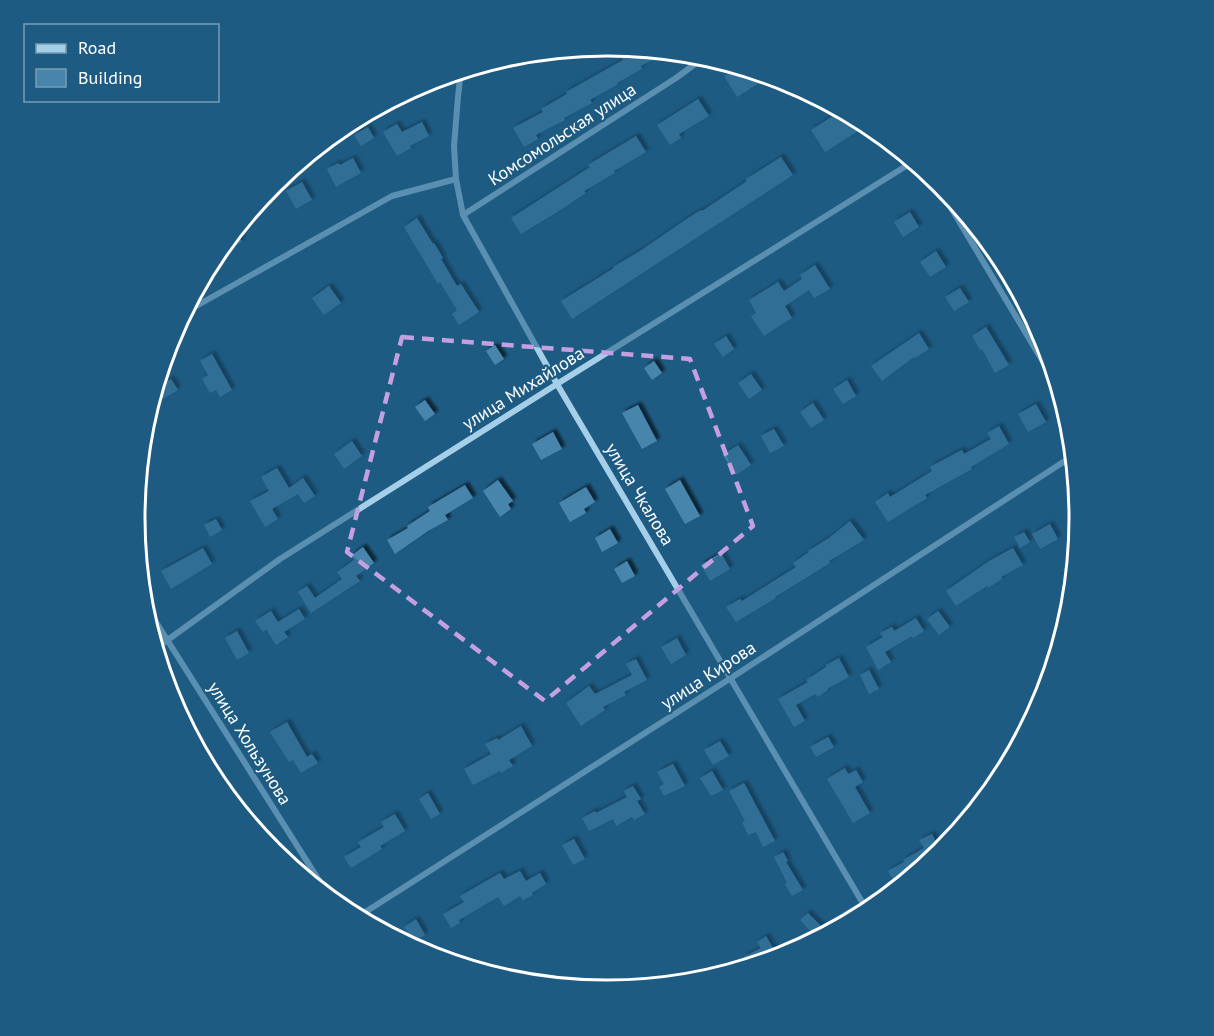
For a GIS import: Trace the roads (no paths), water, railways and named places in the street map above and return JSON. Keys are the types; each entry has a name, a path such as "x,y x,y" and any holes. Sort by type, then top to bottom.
{"street":[{"name":"Комсомольская улица","path":"463,215 695,64"},
{"name":"улица Чкалова","path":"460,79 454,146 456,179 463,215 557,384 863,904"},
{"name":"улица Михайлова","path":"162,645 280,560 907,166"},
{"path":"196,306 392,196 456,179"},
{"path":"953,210 1041,358"},
{"name":"улица Кирова","path":"365,912 1066,460"},
{"name":"улица Хользунова","path":"156,623 319,880"}]}
